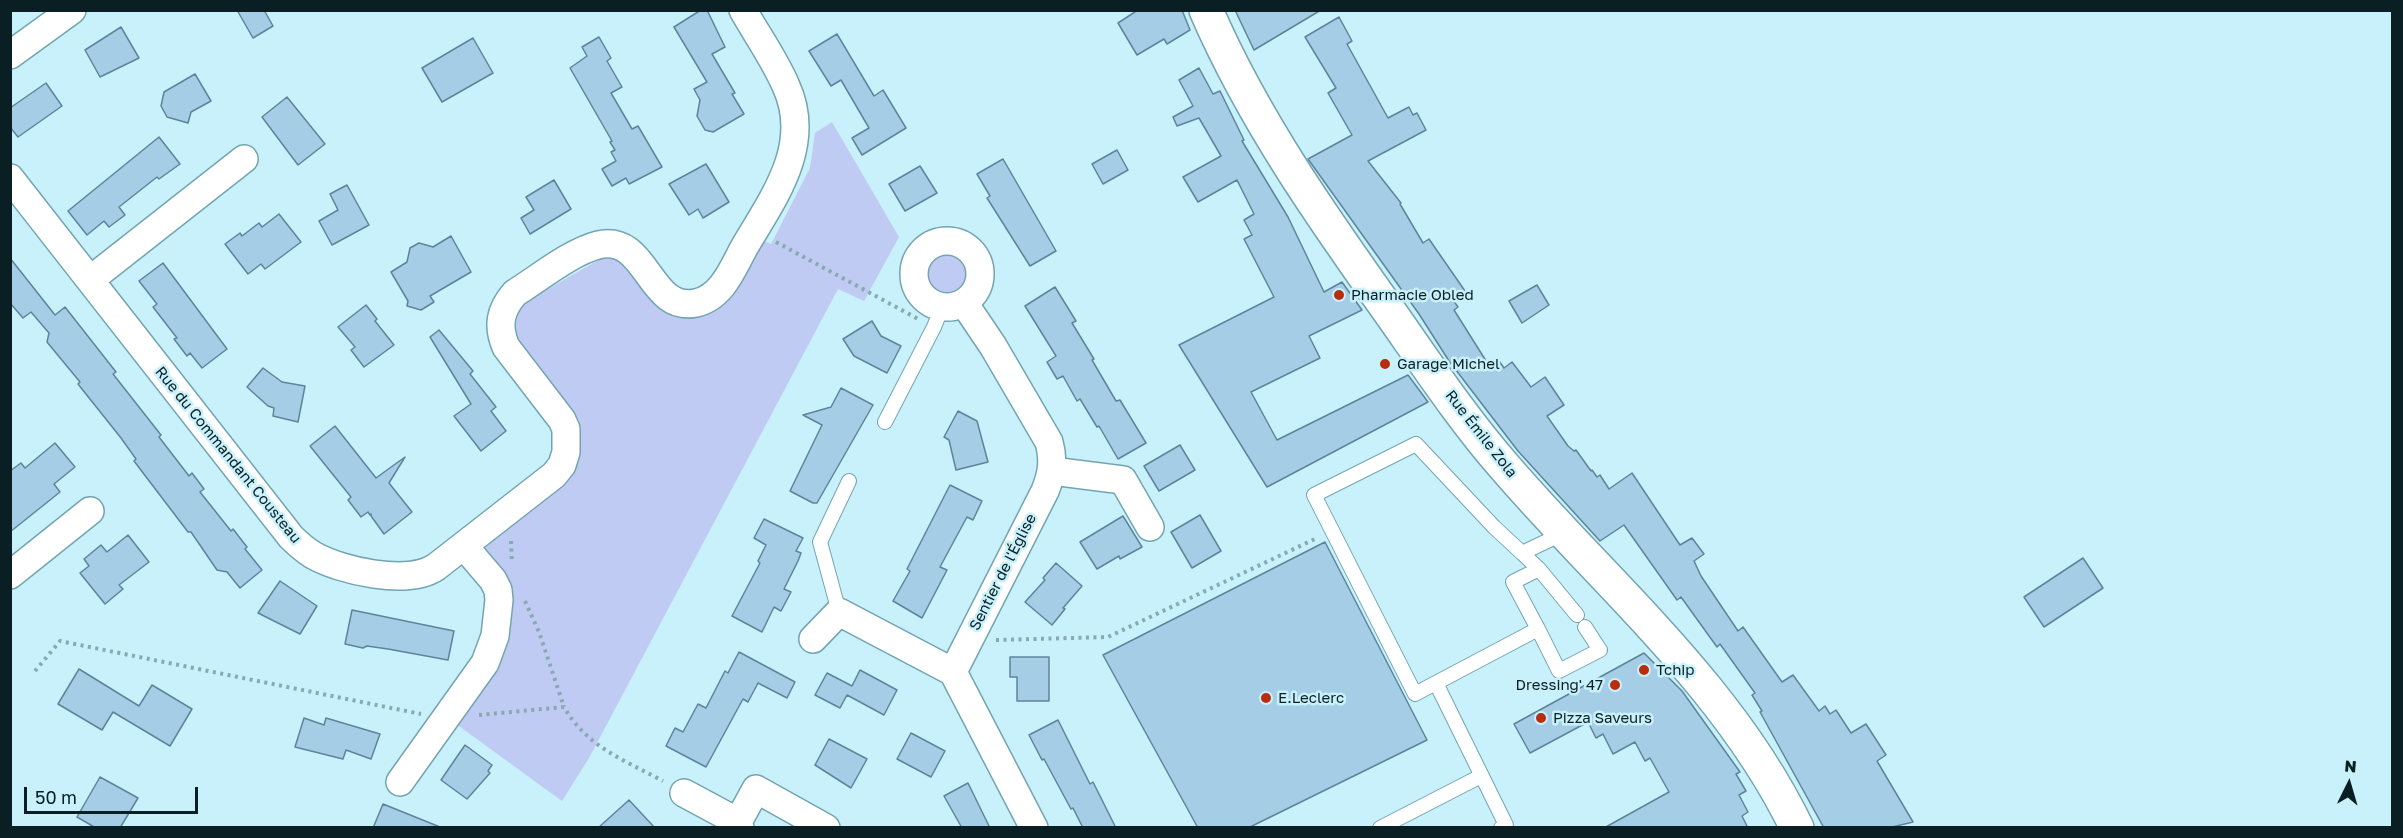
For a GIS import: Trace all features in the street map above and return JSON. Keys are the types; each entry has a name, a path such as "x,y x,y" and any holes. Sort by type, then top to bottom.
{"main road":[{"name":"Rue Émile Zola","path":"1206,10 1243,85 1309,196 1464,417 1502,465 1679,656 1711,694 1758,761 1797,828"}],"street":[{"path":"10,55 72,10"},
{"name":"Rue du Commandant Cousteau","path":"10,178 272,514 302,547 328,562 346,567 393,576 428,572 554,475 562,465 567,441 566,429 562,420 502,339 500,319 508,301 515,293 581,252 601,244 612,244 623,248 639,260 667,298 676,302 695,303 714,294 723,285 786,176 794,146 795,130 787,86 743,10"},
{"path":"90,280 244,159"},
{"name":"Sentier de l'Église","path":"946,312 993,346 1049,442 1052,471 1045,491 953,672"},
{"path":"1052,471 1123,480 1150,527"},
{"path":"10,575 90,511"},
{"path":"400,782 485,663 491,650 498,619 498,590 464,546"},
{"path":"813,639 839,612 953,672 1034,828"},
{"path":"684,793 739,825 756,789 826,828"}],"lane":[{"path":"885,422 946,312"},
{"path":"1538,629 1415,694 1314,495 1416,444 1494,527 1539,569 1577,615"},
{"path":"839,612 820,542 849,481"},
{"path":"1522,553 1565,533"},
{"path":"1539,569 1513,582 1559,670 1600,650 1585,627"},
{"path":"1436,683 1506,825 1501,828"},
{"path":"1380,828 1481,776"}],"path":[{"path":"754,231 946,312"},
{"path":"503,515 511,533 512,567"},
{"path":"968,641 1108,637 1325,533"},
{"path":"522,595 539,632 564,707 573,723 593,743 684,793"},
{"path":"35,671 60,640 445,718 564,707"}],"shaded area":[{"path":"832,122 899,237 864,301 838,289 589,758 562,801 452,721 499,656 483,559 484,543 578,454 511,332 513,314 520,305 602,258 616,259 629,268 661,310 686,316 760,239 771,244 810,168 815,133"},
{"path":"948,247 958,249 967,255 973,264 975,274 973,284 967,293 958,299 948,301 938,299 929,293 923,284 921,274 923,264 929,255 938,249"}],"building":[{"path":"237,10 264,10 273,26 253,38"},
{"path":"701,10 707,10 725,47 712,54 735,93 732,94 744,114 713,132 705,130 697,116 700,100 694,89 707,82 674,27"},
{"path":"1138,10 1182,10 1190,30 1167,44 1164,39 1137,55 1118,23"},
{"path":"1235,10 1321,10 1254,50"},
{"path":"1339,17 1352,41 1347,44 1388,118 1409,107 1413,115 1417,113 1426,130 1368,161 1401,203 1423,243 1429,239 1465,291 1453,300 1458,307 1454,310 1488,364 1497,358 1504,368 1512,362 1531,387 1545,377 1564,405 1547,416 1568,446 1576,450 1597,477 1600,475 1609,489 1632,473 1680,545 1692,538 1704,554 1694,561 1701,576 1738,631 1743,627 1782,682 1793,675 1819,711 1825,706 1830,714 1836,710 1851,733 1866,724 1886,755 1877,761 1913,822 1888,828 1824,828 1760,712 1762,711 1752,695 1755,693 1720,644 1717,647 1681,597 1677,600 1624,525 1600,541 1518,451 1449,361 1419,314 1308,159 1352,135 1328,93 1336,88 1305,37"},
{"path":"121,27 139,58 100,77 85,50"},
{"path":"837,34 874,96 883,90 906,128 862,155 852,138 869,128 841,80 831,86 809,51"},
{"path":"599,37 611,58 607,61 622,87 611,93 632,129 638,126 662,167 629,184 626,178 612,186 602,169 616,161 611,152 615,150 570,68 587,56 582,47"},
{"path":"473,38 493,73 442,102 422,68"},
{"path":"1199,68 1213,94 1220,91 1244,140 1242,141 1288,217 1324,292 1342,282 1362,310 1309,336 1320,358 1251,392 1277,440 1408,375 1428,402 1267,487 1179,345 1274,297 1244,239 1252,235 1244,220 1254,214 1237,180 1198,202 1183,177 1221,156 1199,118 1177,126 1173,117 1193,106 1179,80"},
{"path":"195,74 211,101 191,112 188,123 167,117 161,106 164,92"},
{"path":"46,83 62,106 18,137 10,127 10,108"},
{"path":"287,97 325,144 298,165 262,117"},
{"path":"159,137 180,164 159,179 157,177 119,207 125,215 109,227 104,221 87,235 68,211"},
{"path":"1117,150 1128,170 1103,184 1092,164"},
{"path":"1003,159 1056,251 1030,266 987,198 990,196 977,174"},
{"path":"706,164 729,202 703,218 698,209 689,215 669,184"},
{"path":"920,166 937,193 905,211 889,184"},
{"path":"554,180 571,209 530,234 521,218 534,210 526,197"},
{"path":"347,185 369,225 332,245 319,221 338,210 330,194"},
{"path":"279,214 301,242 265,269 261,264 248,274 225,244 240,233 242,236 259,223 262,227"},
{"path":"451,236 471,272 430,296 434,302 421,310 407,306 408,301 391,272 407,262 410,248 419,243 433,247"},
{"path":"10,258 55,315 65,307 116,372 113,374 161,435 159,437 189,476 192,473 204,489 200,492 247,547 245,549 262,570 240,588 227,572 217,570 191,532 188,532 134,461 136,459 121,438 47,342 49,333 31,312 23,318 10,303"},
{"path":"163,263 227,349 202,368 190,353 187,356 174,339 177,338 153,307 157,304 139,281"},
{"path":"1537,285 1549,305 1522,323 1509,301"},
{"path":"1055,287 1076,321 1072,323 1094,359 1092,360 1116,401 1120,400 1146,443 1118,459 1099,426 1097,427 1080,399 1077,401 1063,376 1057,379 1047,362 1056,356 1025,306"},
{"path":"366,305 377,319 375,321 394,345 364,367 351,350 355,347 338,327"},
{"path":"872,321 881,336 901,346 887,373 854,356 843,339"},
{"path":"439,330 473,371 470,374 496,407 491,411 506,431 481,451 454,416 471,404 430,337"},
{"path":"263,368 282,382 305,386 298,422 273,416 274,408 268,406 247,387"},
{"path":"841,388 873,405 817,503 813,503 790,491 822,425 803,415 831,407"},
{"path":"958,411 977,421 988,462 956,470 949,440 944,437"},
{"path":"335,426 376,478 405,457 389,483 412,512 384,534 371,514 368,512 361,517 348,500 351,497 310,446"},
{"path":"55,443 75,467 54,484 60,492 10,532 10,471 21,463 25,468"},
{"path":"1180,445 1195,470 1159,491 1144,466"},
{"path":"950,485 982,501 973,520 967,517 940,567 947,570 922,618 893,601 910,571 907,569"},
{"path":"1200,515 1221,551 1192,568 1171,532"},
{"path":"1123,516 1142,547 1120,559 1119,556 1097,569 1080,542"},
{"path":"764,519 803,538 796,551 801,553 784,589 791,592 781,611 774,607 762,632 732,616 760,563 758,561 766,545 754,538"},
{"path":"128,535 149,562 119,585 123,589 105,604 80,573 89,566 84,559 101,545 107,552"},
{"name":"E.Leclerc","path":"1325,542 1427,740 1248,828 1198,828 1103,655"},
{"path":"2083,558 2103,588 2044,627 2024,597"},
{"path":"1056,563 1082,586 1052,625 1025,602 1045,580 1043,578"},
{"path":"280,581 317,606 300,634 258,613"},
{"path":"352,610 454,631 448,660 345,644"},
{"path":"739,652 795,682 787,698 758,683 748,702 743,699 706,767 666,746 675,728 683,732 698,704 706,708 725,671 728,673"},
{"path":"1644,653 1682,691 1740,772 1736,774 1746,791 1739,795 1748,812 1742,816 1748,828 1604,828 1669,792 1650,758 1645,761 1635,742 1613,754 1603,734 1596,738 1588,722 1530,753 1514,724"},
{"path":"1010,657 1049,657 1049,701 1017,701 1017,677 1010,677"},
{"path":"79,669 139,706 152,685 192,709 170,746 113,712 102,730 58,704"},
{"path":"860,670 897,690 884,715 847,695 840,708 815,695 827,673 852,686"},
{"path":"304,718 324,725 326,718 380,734 371,759 346,750 343,759 295,747"},
{"path":"1058,720 1090,784 1093,782 1116,828 1083,828 1044,759 1042,760 1029,735"},
{"path":"911,733 945,751 931,777 897,759"},
{"path":"829,739 867,759 851,788 815,765"},
{"path":"465,745 492,765 488,771 490,773 467,799 441,780"},
{"path":"100,777 138,798 120,828 96,828 77,817"},
{"path":"968,783 990,828 962,828 944,796"},
{"path":"629,800 655,828 598,828"},
{"path":"383,804 440,827 440,828 373,828"}],"place":[{"name":"Pharmacie Obled","path":"1339,295"},
{"name":"Garage Michel","path":"1385,364"},
{"name":"Tchip","path":"1644,670"},
{"name":"Dressing' 47","path":"1615,685"},
{"name":"E.Leclerc","path":"1266,698"},
{"name":"Pizza Saveurs","path":"1541,718"}]}
